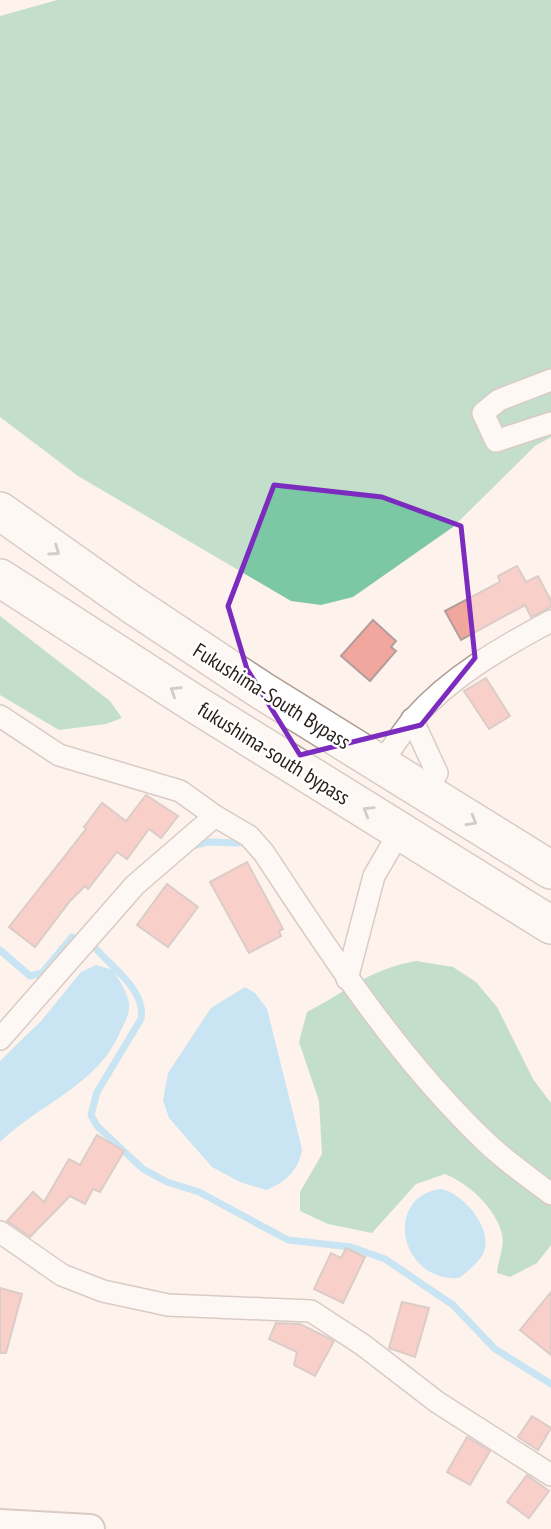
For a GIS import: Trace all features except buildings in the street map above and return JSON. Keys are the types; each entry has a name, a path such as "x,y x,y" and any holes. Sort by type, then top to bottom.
{"highway":[{"name":"Fukushima-South Bypass","path":"0,511 152,618 425,793 551,870"},
{"name":"fukushima-south bypass","path":"0,578 551,925"}],"street":[{"path":"551,380 499,400 483,413 496,441 551,424"},
{"path":"381,764 412,719 485,658 551,621"},
{"path":"0,716 59,755 180,791 249,836 264,853 347,979 432,1085 489,1145 551,1194"},
{"path":"412,719 436,772 425,793"},
{"path":"0,1039 135,885 215,816"},
{"path":"347,979 374,876 400,831"},
{"path":"0,1232 62,1275 103,1291 168,1305 312,1311 354,1338 437,1402 551,1475"},
{"path":"0,1524 90,1529"}],"highlighted area":[{"path":"274,485 382,497 461,526 475,658 421,725 300,755 247,669 228,606"}],"green space":[{"path":"57,0 551,0 551,437 535,446 453,527 353,597 321,605 291,601 78,476 0,417 0,16"},
{"path":"0,616 110,701 122,718 106,724 59,730 0,695"},
{"path":"416,961 453,967 476,982 497,1007 533,1079 551,1103 551,1245 537,1263 510,1277 497,1273 503,1239 494,1215 472,1190 445,1174 416,1184 372,1233 328,1224 300,1211 300,1192 322,1154 319,1101 299,1042 307,1012 372,975"}],"water":[{"path":"96,965 113,970 128,1000 127,1017 111,1049 84,1079 0,1142 0,1061 42,1020 81,972"},
{"path":"245,987 255,993 267,1009 302,1149 295,1169 280,1183 266,1190 240,1182 212,1167 169,1118 163,1100 168,1073 211,1008"},
{"path":"441,1189 459,1197 467,1205 485,1234 483,1254 459,1278 439,1276 423,1267 412,1253 406,1238 405,1221 411,1206 423,1195"}],"waterway":[{"path":"190,847 208,842 239,843"},
{"path":"0,950 30,976 42,973 72,937"},
{"path":"97,950 134,990 141,1009 141,1019 97,1092 91,1115 97,1126 143,1169 167,1182 199,1192 288,1240 351,1247 385,1259 453,1305 495,1349 551,1384"}]}
